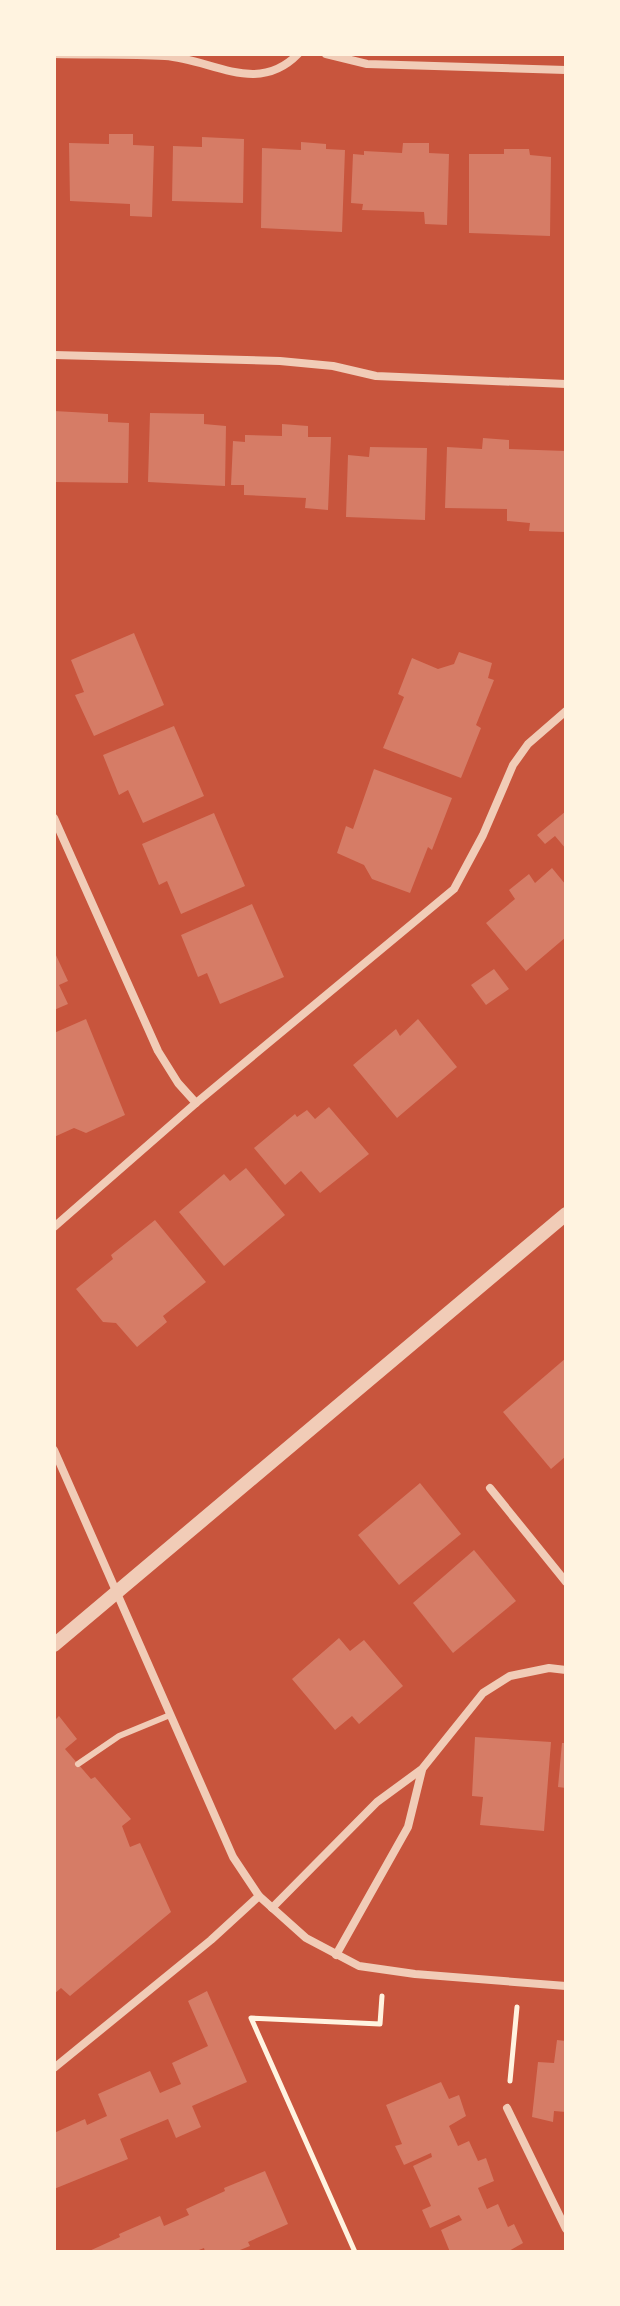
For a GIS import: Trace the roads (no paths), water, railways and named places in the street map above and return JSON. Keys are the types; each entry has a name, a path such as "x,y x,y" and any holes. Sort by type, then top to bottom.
{"street":[{"path":"54,54 167,56 230,73 247,74 283,68 298,54"},
{"path":"326,54 367,64 566,70"},
{"path":"54,355 280,361 333,366 376,376 566,384"},
{"path":"54,1227 196,1103 454,889 483,835 513,765 528,744 566,711"},
{"path":"54,818 158,1051 178,1083 196,1103"},
{"path":"54,1645 566,1214"},
{"path":"54,1450 233,1857 259,1896 306,1938 359,1966 415,1974 566,1986"},
{"path":"490,1488 566,1582"},
{"path":"272,1908 377,1802 422,1769 483,1693 510,1676 549,1668 566,1670"},
{"path":"336,1955 408,1827 422,1769"},
{"path":"54,2068 211,1940 259,1896"},
{"path":"507,2108 566,2229"}],"lane":[{"path":"78,1764 119,1736 170,1715"}]}
